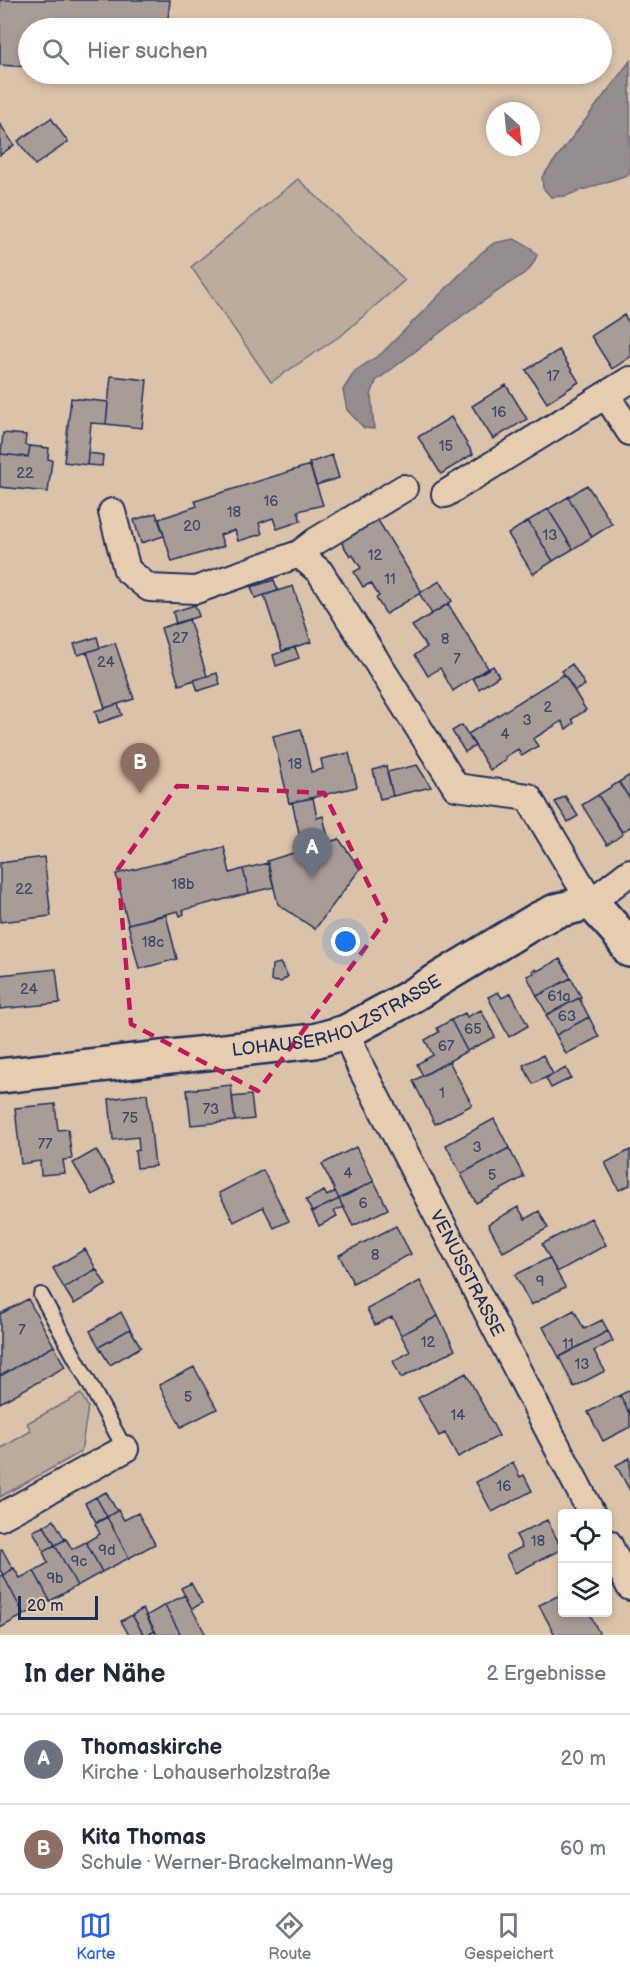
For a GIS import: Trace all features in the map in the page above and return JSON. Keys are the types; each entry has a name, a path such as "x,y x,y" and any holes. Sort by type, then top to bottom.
{"street":[{"path":"445,494 630,380"},
{"path":"606,395 630,432"},
{"path":"112,512 127,570 149,588 196,590 299,554 316,541 404,488"},
{"path":"299,554 320,572 456,786 528,796 591,902 617,931 630,950"},
{"path":"591,902 630,872"},
{"name":"LOHAUSERHOLZSTRASSE","path":"0,1076 314,1041 346,1032 537,920 556,911 591,902"},
{"name":"VENUSSTRASSE","path":"346,1032 360,1066 589,1509"},
{"path":"0,1517 125,1449"},
{"path":"612,1551 630,1587"}],"lane":[{"path":"41,1295 125,1449"}],"highlighted area":[{"path":"177,786 324,793 386,920 258,1091 131,1024 118,869"}],"shaded area":[{"path":"630,61 630,174 565,196 551,197 543,188 542,177"},
{"path":"298,179 405,280 343,334 271,382 191,267"},
{"path":"514,239 531,248 537,255 529,270 466,313 376,381 371,395 374,429 364,428 347,410 343,390 355,371 382,353 481,253 494,243"},
{"path":"81,1394 88,1407 81,1452 0,1497 0,1449 31,1431 27,1423"}],"building":[{"path":"0,0 170,0 168,18 18,18 18,66 0,65"},
{"path":"51,118 68,142 35,165 18,141"},
{"path":"0,124 14,145 0,155"},
{"path":"624,315 630,324 630,357 612,369 591,336"},
{"path":"559,350 579,382 547,403 526,370"},
{"path":"111,376 147,380 142,428 106,424"},
{"path":"506,385 527,419 493,439 472,406"},
{"path":"71,398 108,402 106,424 91,423 87,465 64,462"},
{"path":"451,417 473,454 441,474 418,437"},
{"path":"3,433 26,435 25,445 30,446 28,457 1,454"},
{"path":"30,446 49,448 48,459 52,460 48,492 0,487 0,454 28,457"},
{"path":"88,453 103,455 102,466 87,465"},
{"path":"332,455 339,478 316,485 309,463"},
{"path":"310,465 323,505 298,511 301,521 277,529 273,518 259,523 262,534 238,541 235,530 220,535 224,546 172,562 159,519 197,506 195,501"},
{"path":"587,485 612,524 592,537 568,497"},
{"path":"568,497 592,537 573,549 548,509"},
{"path":"548,509 573,549 553,561 528,521"},
{"path":"156,513 164,536 141,543 134,520"},
{"path":"376,517 422,592 386,614 376,598 379,596 371,583 363,587 354,572 361,568 340,540"},
{"path":"528,521 553,561 533,574 508,534"},
{"path":"274,580 278,591 255,598 251,587"},
{"path":"440,581 452,601 432,614 419,593"},
{"path":"293,586 311,642 282,651 264,595"},
{"path":"448,604 488,668 453,691 440,668 428,676 415,655 427,647 412,626"},
{"path":"195,605 199,616 176,624 173,612"},
{"path":"189,619 207,676 179,685 161,628"},
{"path":"97,637 100,648 78,655 74,644"},
{"path":"115,643 134,699 105,708 87,652"},
{"path":"295,647 299,658 276,666 273,655"},
{"path":"572,664 585,685 575,691 562,671"},
{"path":"493,666 499,676 479,689 473,678"},
{"path":"217,673 220,684 198,691 194,680"},
{"path":"564,674 586,710 572,719 574,723 566,729 562,721 533,739 538,746 522,756 518,749 490,770 468,734"},
{"path":"118,704 122,715 99,723 95,711"},
{"path":"462,725 475,746 465,752 452,731"},
{"path":"301,729 311,772 323,769 321,759 349,753 357,787 289,803 273,736"},
{"path":"417,765 431,787 393,796 387,772"},
{"path":"386,766 393,796 380,799 373,770"},
{"path":"630,775 630,799 619,782"},
{"path":"619,782 630,799 630,827 622,832 598,795"},
{"path":"598,795 623,834 607,845 582,805"},
{"path":"565,796 578,816 568,822 555,802"},
{"path":"313,798 317,818 323,816 329,842 303,850 292,802"},
{"path":"339,839 360,869 315,929 278,904 267,861"},
{"path":"224,847 230,873 243,869 249,893 183,910 184,914 180,916 178,911 128,924 116,874"},
{"path":"44,857 51,916 0,922 0,863"},
{"path":"268,863 274,887 249,893 243,869"},
{"path":"166,915 177,959 139,969 128,924"},
{"path":"560,959 571,978 537,996 527,976 534,973 532,971 536,969 537,971"},
{"path":"280,963 288,976 281,982 271,981 272,965"},
{"path":"56,969 60,1003 0,1009 0,975"},
{"path":"571,978 581,997 546,1015 537,996"},
{"path":"498,992 502,998 511,993 528,1026 509,1037 488,997"},
{"path":"579,998 589,1017 556,1035 546,1015"},
{"path":"481,1010 495,1037 467,1051 451,1020 465,1013 467,1017"},
{"path":"589,1017 599,1037 566,1054 556,1035"},
{"path":"451,1020 467,1051 423,1076 417,1064 433,1055 425,1040 439,1032 437,1028"},
{"path":"543,1055 553,1074 533,1084 523,1065"},
{"path":"449,1061 472,1105 435,1124 413,1081"},
{"path":"566,1068 571,1078 551,1088 546,1078"},
{"path":"231,1085 235,1121 191,1125 187,1090"},
{"path":"147,1094 155,1166 137,1168 135,1151 139,1150 138,1137 113,1140 109,1099"},
{"path":"251,1095 254,1119 235,1121 232,1097"},
{"path":"55,1104 58,1130 68,1129 72,1159 63,1160 65,1173 41,1175 40,1161 21,1164 15,1108"},
{"path":"494,1119 509,1148 461,1174 446,1145"},
{"path":"356,1147 374,1181 339,1199 322,1164"},
{"path":"509,1148 524,1177 476,1203 461,1174"},
{"path":"96,1150 115,1182 92,1195 73,1163"},
{"path":"630,1150 630,1185 619,1190 605,1163"},
{"path":"263,1170 289,1221 274,1228 263,1207 234,1222 219,1193"},
{"path":"374,1181 388,1209 353,1226 339,1199"},
{"path":"324,1191 327,1196 335,1191 339,1199 312,1212 306,1200"},
{"path":"339,1199 343,1207 334,1211 337,1216 319,1226 312,1212"},
{"path":"518,1207 525,1219 539,1211 548,1228 503,1252 488,1224"},
{"path":"591,1218 606,1245 557,1272 542,1244"},
{"path":"396,1226 411,1254 353,1283 339,1255"},
{"path":"85,1249 96,1269 64,1288 53,1268"},
{"path":"549,1258 565,1287 531,1305 515,1275"},
{"path":"96,1269 106,1285 74,1304 64,1288"},
{"path":"420,1281 438,1316 401,1335 392,1317 375,1325 367,1309"},
{"path":"28,1299 54,1346 0,1376 0,1314"},
{"path":"574,1310 584,1329 602,1320 608,1331 559,1357 543,1327"},
{"path":"121,1312 130,1329 99,1347 90,1331"},
{"path":"438,1316 455,1350 401,1378 393,1361 410,1352 401,1335"},
{"path":"130,1329 141,1347 110,1365 99,1347"},
{"path":"608,1331 613,1341 594,1351 605,1371 574,1387 559,1357"},
{"path":"54,1346 65,1367 0,1403 0,1376"},
{"path":"194,1367 217,1409 181,1427 159,1385"},
{"path":"466,1373 499,1436 458,1457 445,1433 439,1436 418,1398"},
{"path":"630,1390 630,1413 629,1413 620,1395"},
{"path":"620,1395 630,1414 630,1427 603,1441 588,1412"},
{"path":"630,1458 630,1491 616,1465"},
{"path":"513,1462 520,1477 524,1475 532,1491 492,1512 476,1482"},
{"path":"106,1492 117,1511 107,1517 96,1497"},
{"path":"96,1497 107,1517 96,1522 85,1503"},
{"path":"118,1510 124,1520 138,1513 155,1544 129,1558 107,1517"},
{"path":"107,1517 129,1558 102,1572 86,1542 100,1534 95,1524"},
{"path":"54,1520 65,1540 55,1545 44,1526"},
{"path":"547,1520 558,1541 558,1551 515,1573 506,1555 522,1547 516,1535"},
{"path":"44,1526 55,1545 44,1551 33,1531"},
{"path":"66,1539 72,1549 86,1542 102,1572 77,1586 55,1545"},
{"path":"55,1545 77,1586 50,1601 34,1571 48,1563 43,1552"},
{"path":"2,1549 13,1569 3,1575 0,1570 0,1550"},
{"path":"14,1568 20,1578 34,1571 50,1601 24,1615 3,1575"},
{"path":"3,1575 24,1615 0,1628 0,1576"},
{"path":"191,1583 202,1603 192,1609 181,1588"},
{"path":"185,1595 206,1635 181,1635 165,1605"},
{"path":"558,1596 558,1617 591,1617 600,1635 555,1635 539,1605"},
{"path":"165,1605 181,1635 157,1635 146,1616"},
{"path":"143,1609 155,1631 146,1635 132,1615"},
{"path":"132,1615 144,1635 129,1635 121,1621"}],"place":[{"name":"Kita Thomas","path":"140,793"},
{"name":"Thomaskirche","path":"312,878"}]}
